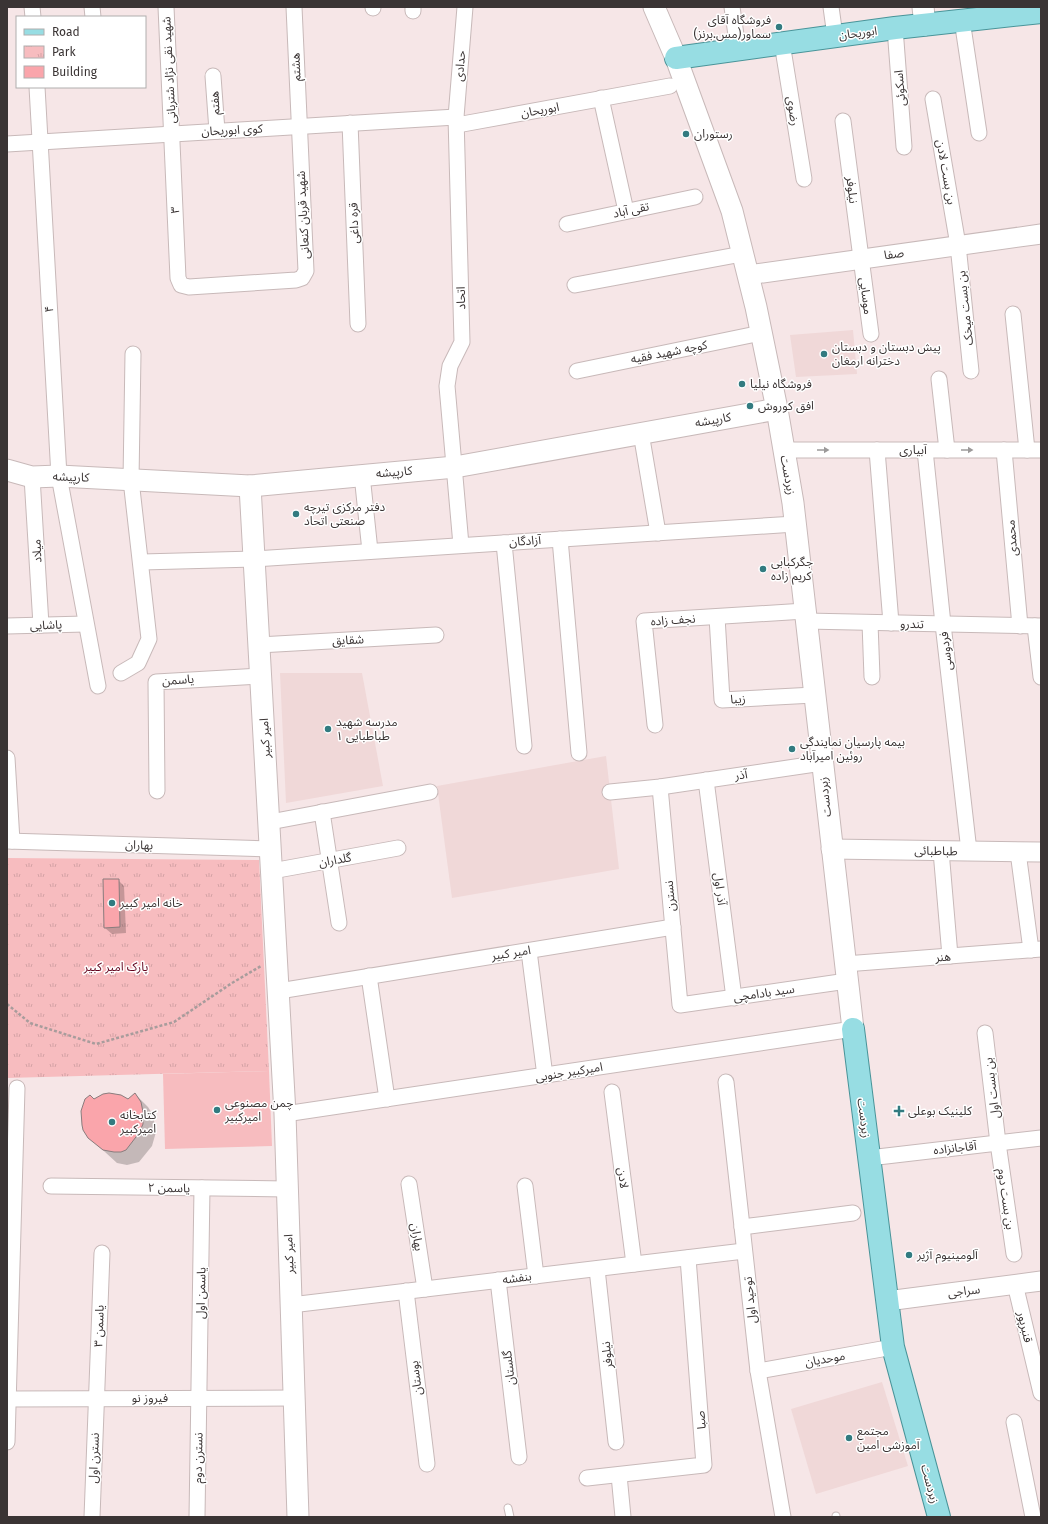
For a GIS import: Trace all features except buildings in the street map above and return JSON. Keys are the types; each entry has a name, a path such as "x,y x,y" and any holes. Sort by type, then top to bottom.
{"main road":[{"path":"654,7 676,58"},
{"name":"ابوریحان","path":"676,58 895,28 924,16 962,20 1002,12 1041,14"},
{"name":"زبردست","path":"676,58 677,84 732,211 748,275 777,408 795,524 831,849 893,1347 939,1517"},
{"name":"کارپیشه","path":"7,470 32,476 59,476 250,486 455,467 777,408"},
{"name":"امیر کبیر","path":"250,486 270,822 285,1114 298,1517"}],"street":[{"name":"شهید نقی نژاد شتربانی","path":"166,7 172,134"},
{"name":"هشتم","path":"294,7 299,126"},
{"name":"حدادی","path":"456,121 465,7"},
{"path":"732,7 738,49"},
{"path":"831,7 835,36"},
{"path":"962,20 979,133"},
{"name":"اسکوئی","path":"895,28 904,148"},
{"name":"رضوی","path":"782,44 804,179"},
{"name":"هفتم","path":"213,76 217,131"},
{"name":"ابوریحان","path":"456,121 601,98 677,84"},
{"name":"۴","path":"37,88 59,476 85,624 98,686"},
{"path":"601,98 626,211"},
{"name":"بن بست لادن","path":"933,99 958,245"},
{"name":"کوی ابوریحان","path":"7,144 350,123 456,121"},
{"name":"اتحاد","path":"456,121 462,342 450,366 447,386 461,545"},
{"name":"نیلوفر","path":"844,121 861,259"},
{"name":"قره داغی","path":"350,123 358,324"},
{"name":"شهید قربان کنعانی","path":"181,285 189,288 296,280 302,278 306,271 299,126"},
{"name":"۳","path":"172,134 178,278 181,285"},
{"name":"تقی آباد","path":"567,224 695,197"},
{"name":"صفا","path":"748,275 1041,234"},
{"name":"بن بست میخک","path":"958,245 971,371"},
{"path":"575,286 742,254"},
{"name":"موسایی","path":"861,259 871,334"},
{"path":"1013,314 1034,450"},
{"name":"کوچه شهید فقیه","path":"577,371 761,333"},
{"path":"121,673 138,663 149,639 142,562 131,480 133,354"},
{"path":"939,379 947,450"},
{"path":"641,433 658,533"},
{"name":"آبیاری","path":"784,450 1034,450"},
{"path":"877,450 891,623"},
{"name":"فردوسی","path":"925,450 969,851"},
{"name":"محمدی","path":"1004,450 1041,677"},
{"path":"362,475 370,551"},
{"name":"میلاد","path":"32,476 42,625"},
{"name":"آزادگان","path":"142,562 254,559 795,524"},
{"path":"560,539 579,754"},
{"path":"504,543 524,746"},
{"name":"تندرو","path":"806,616 891,623 1032,626"},
{"name":"نجف زاده","path":"656,726 644,621 717,617 806,616"},
{"name":"زیبا","path":"717,617 722,700 814,695"},
{"path":"870,622 872,677"},
{"name":"پاشایی","path":"7,626 85,624"},
{"name":"شقایق","path":"259,645 436,635"},
{"name":"یاسمن","path":"157,791 156,682 261,676"},
{"path":"7,758 10,841"},
{"name":"آذر","path":"610,792 822,763"},
{"name":"آذر اول","path":"706,780 734,998"},
{"name":"نسترن","path":"660,786 680,1005"},
{"path":"270,822 430,792"},
{"path":"322,812 339,923"},
{"name":"بهاران","path":"10,841 271,849"},
{"name":"گلداران","path":"272,871 398,848"},
{"name":"طباطبائی","path":"831,849 1041,852"},
{"path":"941,851 950,956"},
{"path":"1018,852 1036,950"},
{"name":"امیر کبیر","path":"279,991 673,928"},
{"name":"هنر","path":"846,973 950,956 1036,950"},
{"path":"529,951 545,1076"},
{"name":"سید بادامچی","path":"680,1005 734,998 846,973"},
{"path":"369,976 387,1099"},
{"name":"امیرکبیر جنوبی","path":"285,1114 853,1029"},
{"name":"بن بست اول","path":"985,1033 998,1143"},
{"name":"توحید اول","path":"726,1082 758,1371 783,1517"},
{"path":"7,1442 17,1088"},
{"name":"لادن","path":"612,1092 634,1264"},
{"name":"آقاجانزاده","path":"869,1158 1041,1138"},
{"name":"بن بست دوم","path":"998,1143 1014,1254"},
{"name":"بهاران","path":"409,1184 425,1289"},
{"name":"یاسمن ۲","path":"52,1186 287,1189"},
{"path":"525,1186 536,1276"},
{"name":"یاسمن اول","path":"199,1398 202,1188"},
{"path":"742,1227 853,1213"},
{"name":"بنفشه","path":"291,1305 744,1251"},
{"name":"یاسمن ۳","path":"96,1399 102,1253"},
{"name":"صبا","path":"588,1478 704,1464 688,1258"},
{"name":"نیلوفر","path":"597,1269 616,1442"},
{"name":"گلستان","path":"498,1280 519,1457"},
{"name":"سراجی","path":"888,1301 1041,1281"},
{"name":"قنبرپور","path":"1015,1284 1041,1393"},
{"name":"بوستان","path":"406,1291 427,1464"},
{"name":"موحدیان","path":"758,1371 893,1347"},
{"name":"نسترن دوم","path":"197,1517 199,1398"},
{"name":"فیروز نو","path":"8,1399 293,1398"},
{"name":"نسترن اول","path":"92,1517 96,1399"},
{"path":"1014,1422 1033,1517"},
{"path":"619,1475 623,1517"}],"lane":[{"path":"508,1508 510,1517"}],"path":[{"path":"7,1004 30,1023 96,1044 174,1022 232,983 277,957"}],"shaded area":[{"name":"پیش دبستان و دبستان دخترانه ارمغان","path":"853,330 857,374 796,377 790,335"},
{"name":"مدرسه شهید طباطبایی ۱","path":"280,673 362,673 383,786 286,803"},
{"path":"606,756 619,869 452,898 437,786"},
{"name":"مجتمع آموزشی امین","path":"882,1382 908,1466 816,1494 791,1409"}],"green space":[{"name":"پارک امیر کبیر","path":"7,858 259,860 269,1071 7,1078"},
{"name":"چمن مصنوعی امیرکبیر","path":"269,1071 272,1146 165,1149 163,1074"}],"place":[{"name":"فروشگاه آقای سماور(مس.برنز)","path":"779,27"},
{"name":"رستوران","path":"686,134"},
{"name":"پیش دبستان و دبستان دخترانه ارمغان","path":"824,354"},
{"name":"فروشگاه نیلیا","path":"742,384"},
{"name":"افق کوروش","path":"750,406"},
{"name":"دفتر مرکزی تیرچه صنعتی اتحاد","path":"296,514"},
{"name":"جگرکبابی کریم زاده","path":"763,569"},
{"name":"مدرسه شهید طباطبایی ۱","path":"328,729"},
{"name":"بیمه پارسیان نمایندگی روئین امیرآباد","path":"792,749"},
{"name":"خانه امیر کبیر","path":"112,903"},
{"name":"چمن مصنوعی امیرکبیر","path":"217,1110"},
{"name":"کلینیک بوعلی","path":"899,1111"},
{"name":"کتابخانه امیرکبیر","path":"112,1122"},
{"name":"آلومینیوم آژیر","path":"909,1255"},
{"name":"مجتمع آموزشی امین","path":"849,1438"}]}
